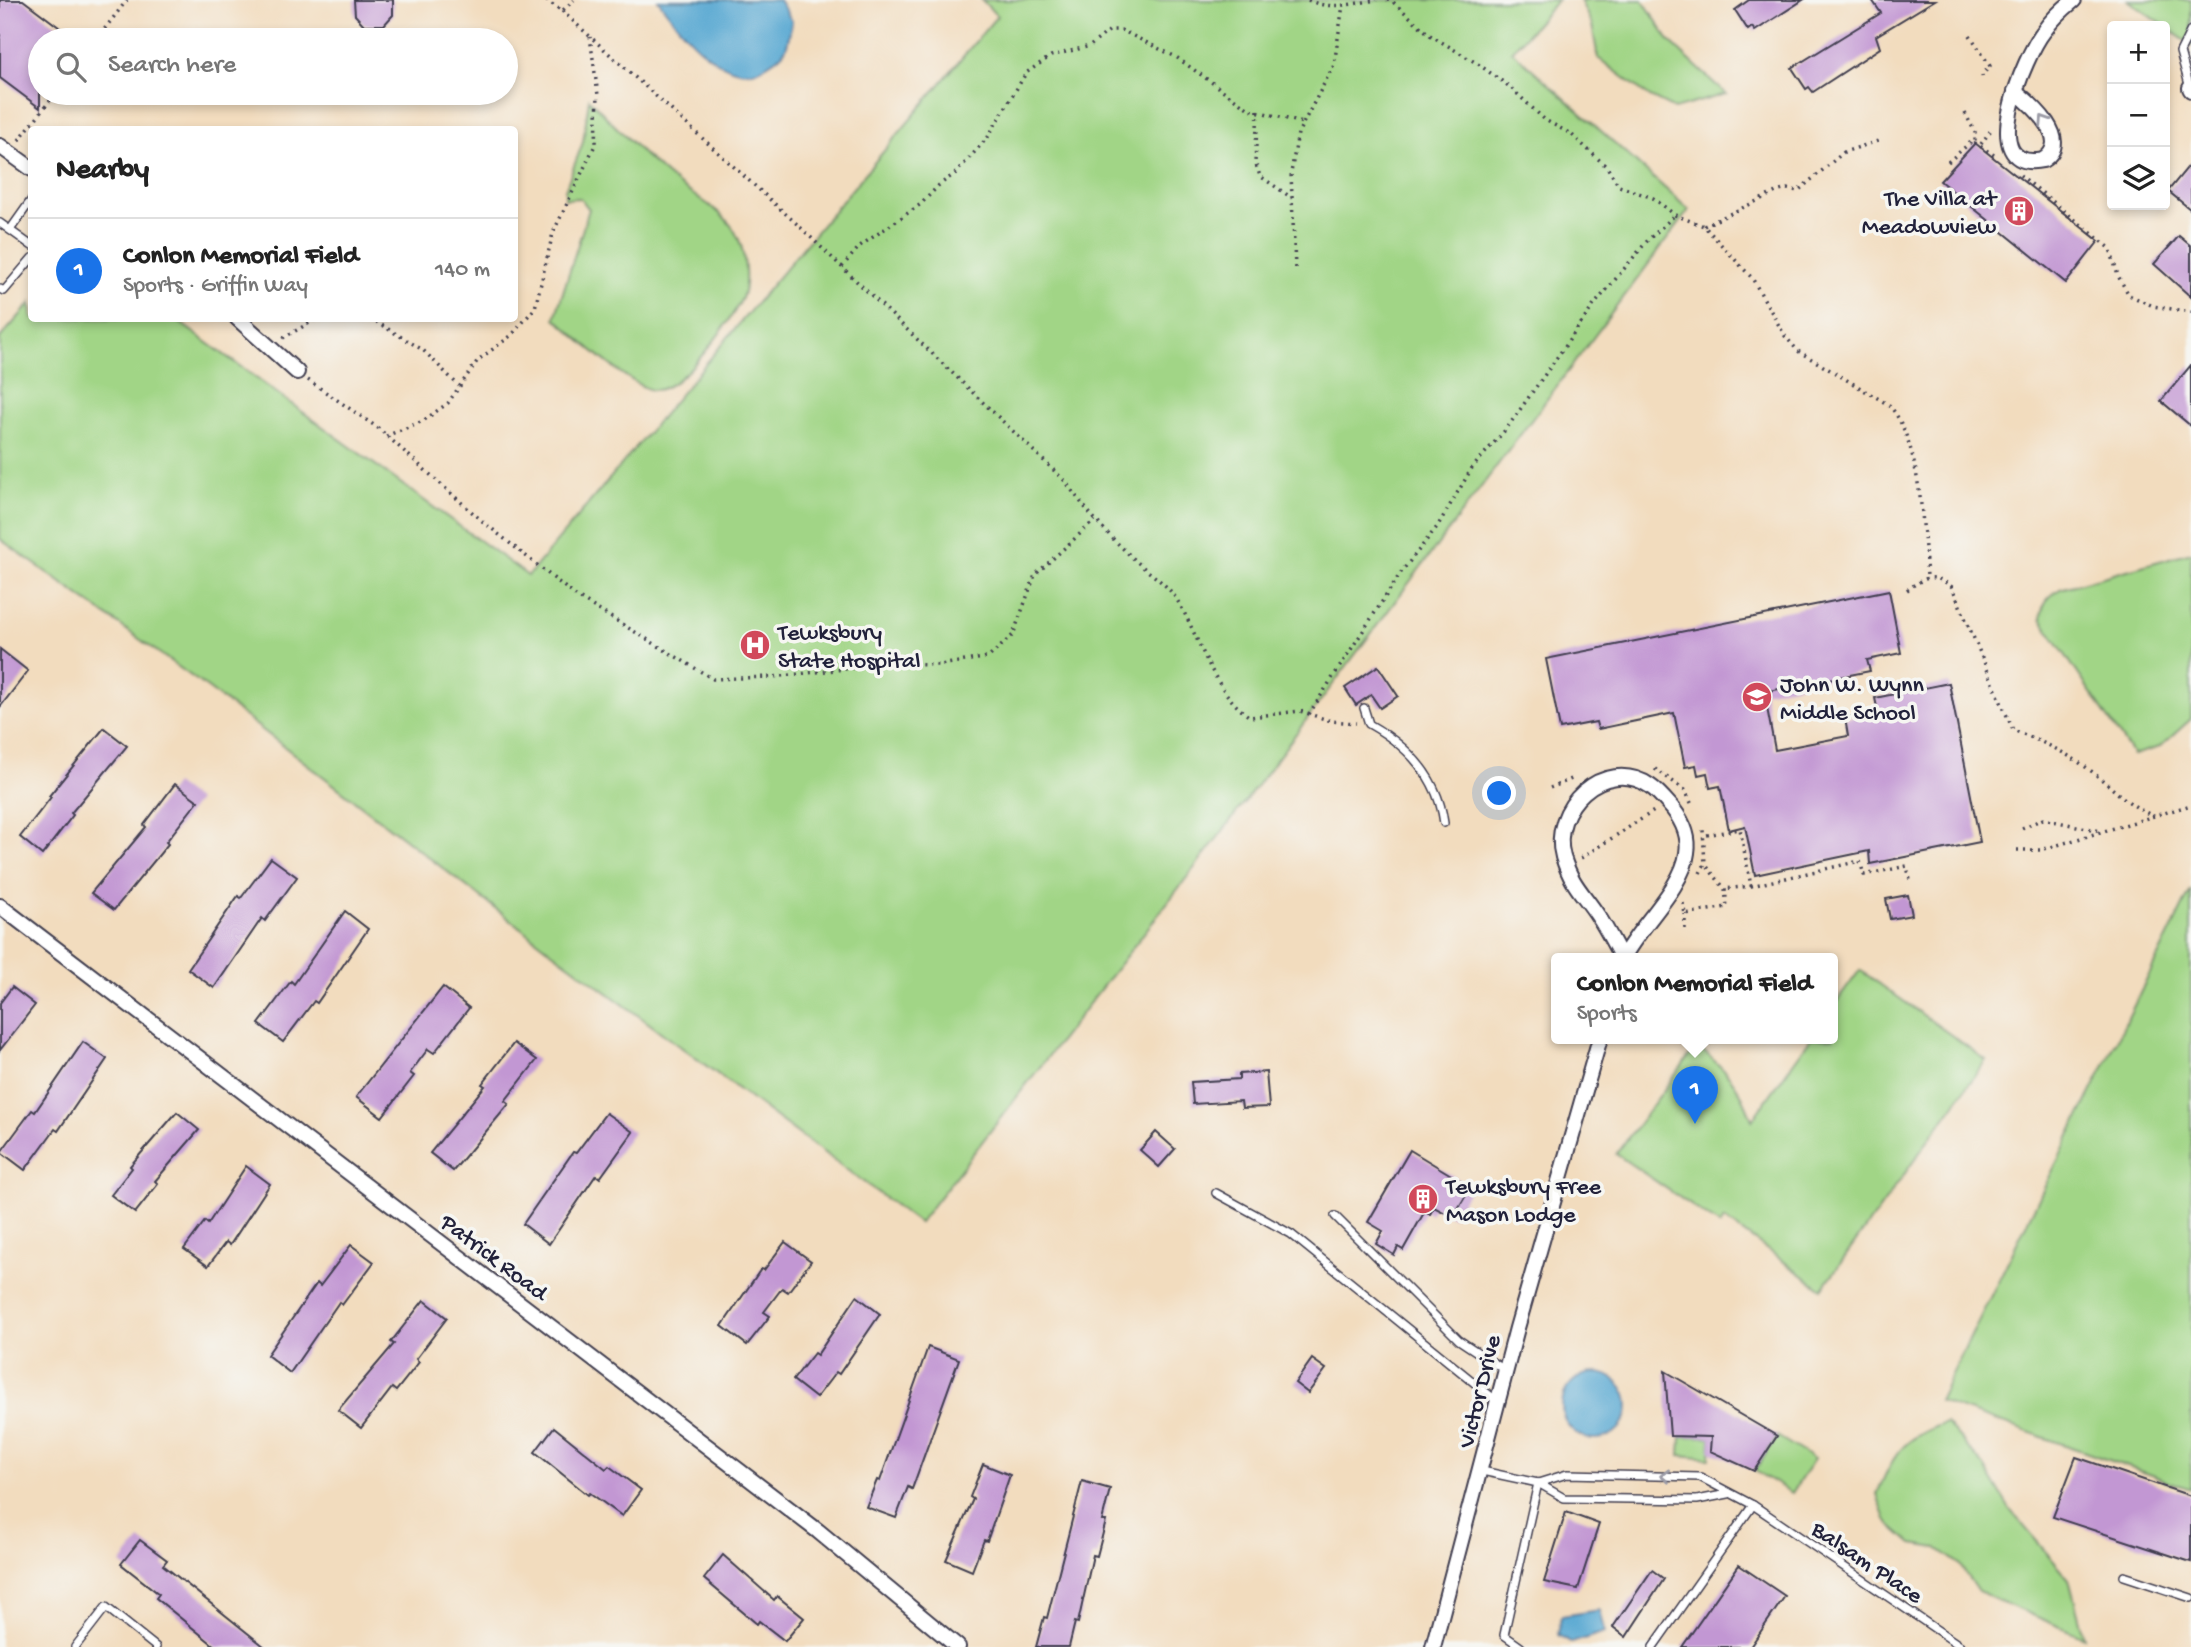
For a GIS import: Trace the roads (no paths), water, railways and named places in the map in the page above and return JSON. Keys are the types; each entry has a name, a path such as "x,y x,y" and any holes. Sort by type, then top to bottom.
{"street":[{"path":"2015,92 2045,118 2051,131 2051,149 2043,160 2030,163 2016,156 2009,144 2009,117 2015,92 2043,32 2074,0"},
{"path":"5,149 28,166"},
{"path":"241,322 296,372"},
{"path":"1620,953 1597,915 1575,889 1562,854 1561,826 1575,798 1600,780 1623,778 1648,785 1667,802 1686,832 1687,855 1676,881 1626,953"},
{"name":"Patrick Road","path":"0,906 797,1515 958,1647"},
{"name":"Victor Drive","path":"1433,1647 1598,1044"}],"lane":[{"path":"2190,89 2180,52 2191,30"},
{"path":"10,230 28,205"},
{"path":"0,223 28,243"},
{"path":"0,289 4,291 28,263"},
{"path":"1364,708 1369,724 1390,736 1426,771 1441,802 1444,823"},
{"path":"1216,1193 1291,1234 1499,1403"},
{"path":"1335,1216 1459,1340 1507,1372"},
{"name":"Balsam Place","path":"1482,1471 1538,1483 1564,1498 1696,1500 1728,1494"},
{"name":"Balsam Place","path":"1538,1483 1567,1474 1700,1477 1753,1506 1962,1647"},
{"path":"1521,1647 1504,1635 1538,1483"},
{"path":"1653,1647 1753,1506"},
{"path":"2124,1576 2191,1598"},
{"path":"75,1647 106,1606 156,1647"}],"water":[{"path":"658,0 779,0 792,21 786,48 780,56 765,66 750,71 735,70 704,52 677,25"},
{"path":"1589,1373 1601,1373 1613,1378 1623,1388 1628,1406 1626,1419 1613,1434 1601,1439 1589,1439 1577,1434 1567,1424 1562,1412 1562,1400 1567,1388 1577,1378"},
{"path":"1599,1610 1605,1632 1572,1643 1558,1635 1561,1616"}],"place":[{"name":"The Villa at Meadowview","path":"2019,211"},
{"name":"Tewksbury State Hospital","path":"755,645"},
{"name":"John W. Wynn Middle School","path":"1757,697"},
{"name":"Conlon Memorial Field","path":"1695,1124"},
{"name":"Tewksbury Free Mason Lodge","path":"1423,1199"}]}
